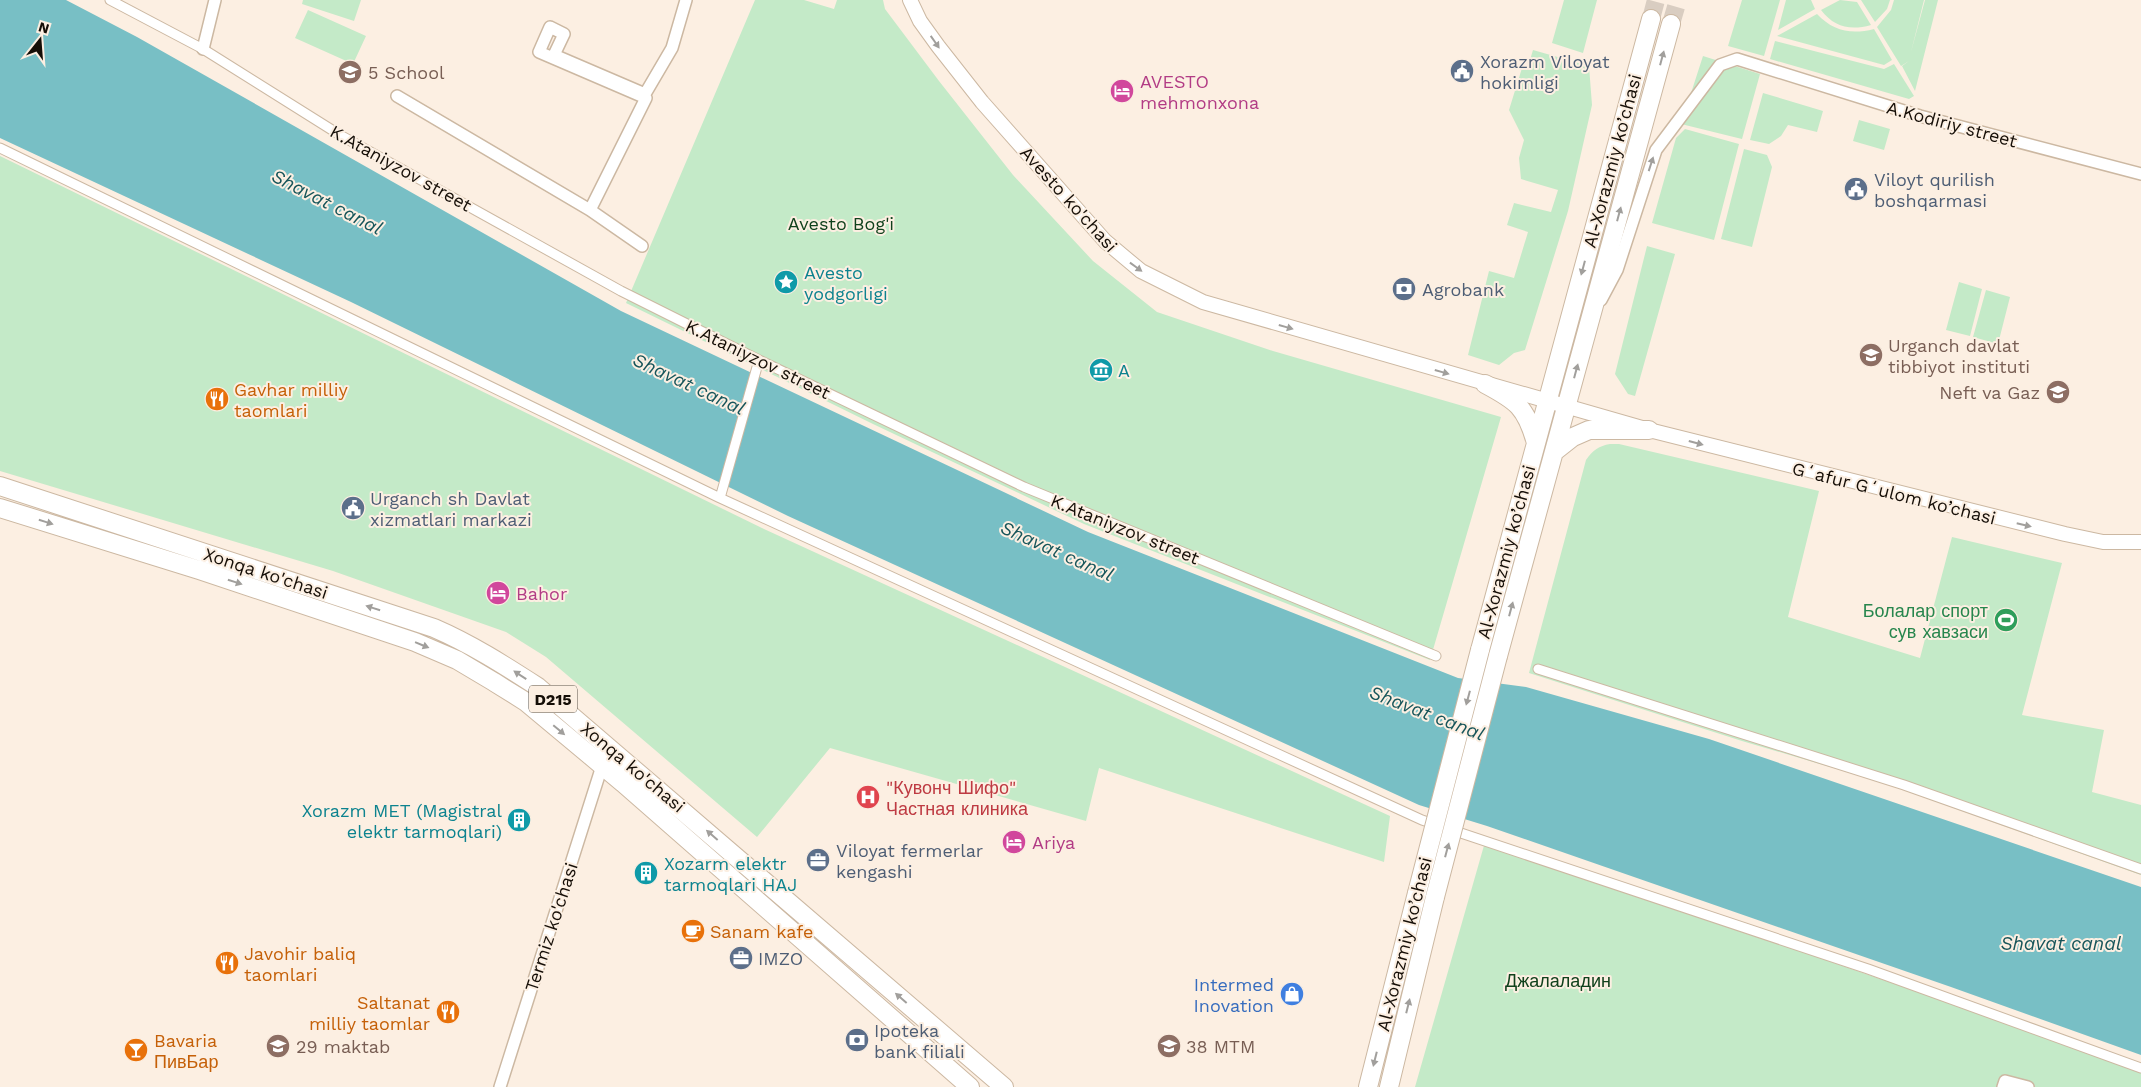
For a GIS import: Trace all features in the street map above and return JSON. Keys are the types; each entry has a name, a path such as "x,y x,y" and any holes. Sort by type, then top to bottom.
{"main road":[{"name":"Al-Xorazmiy ko’chasi","path":"1368,1087 1480,650 1651,19"},
{"name":"Al-Xorazmiy ko’chasi","path":"1389,1087 1435,897 1498,656 1671,24"},
{"path":"1485,384 1509,397 1524,410 1531,425 1536,444"},
{"path":"1554,452 1573,437 1589,430 1649,430"},
{"name":"Xonqa ko'chasi","path":"0,486 434,628 500,662 538,687 1004,1087"},
{"name":"Xonqa ko'chasi","path":"0,508 199,570 415,642 457,660 526,702 764,905 970,1087"},
{"path":"199,570 205,553"},
{"path":"764,905 776,890"}],"street":[{"name":"K.Ataniyzov street","path":"110,0 203,49 366,150 621,291 759,360 1024,487 1436,656"},
{"path":"590,210 646,98 539,52 550,27 564,34 554,55 645,94 672,48 686,0"},
{"name":"Avesto ko'chasi","path":"910,0 920,21 982,102 1105,242 1141,271 1202,302 1566,407"},
{"path":"203,49 213,1"},
{"name":"A.Kodiriy street","path":"1589,324 1617,270 1656,150 1720,66 1737,59 1938,121 2141,174"},
{"path":"397,96 590,210 642,246"},
{"path":"0,148 720,498 1422,820 1868,969 2141,1068"},
{"path":"720,498 759,360"},
{"name":"Gʻafur Gʻulom ko’chasi","path":"1566,407 1649,430 2065,534 2103,542 2141,542"},
{"path":"1538,669 1904,786 2141,869"},
{"name":"Termiz ko'chasi","path":"500,1087 602,766"},
{"path":"2002,1087 2004,1081 2028,1087"}],"green space":[{"path":"303,0 361,0 354,21 302,4"},
{"name":"Avesto Bog'i","path":"755,0 804,0 834,9 837,0 883,0 885,9 1013,175 1093,261 1157,312 1273,351 1501,417 1430,660 1084,524 873,424 626,303"},
{"path":"1564,0 1597,0 1583,53 1552,43"},
{"path":"1742,0 1780,0 1764,56 1728,46"},
{"path":"1786,0 1811,0 1815,9 1778,30"},
{"path":"1840,0 1857,2 1871,25 1856,28 1843,26 1831,20 1821,10"},
{"path":"1861,0 1890,0 1887,9 1875,22"},
{"path":"1894,0 1924,0 1911,52 1925,0 1938,0 1915,91 1902,66 1909,61 1901,66 1877,27 1891,10"},
{"path":"308,10 366,36 353,64 295,38"},
{"path":"1817,14 1829,24 1843,30 1858,32 1874,29 1892,60 1884,65 1777,36"},
{"path":"1775,41 1884,69 1894,64 1914,96 1909,99 1770,59"},
{"path":"1533,50 1589,66 1592,105 1568,211 1525,350 1514,353 1499,365 1468,355 1489,271 1514,278 1528,232 1507,225 1514,203 1551,212 1558,190 1521,179 1519,158 1524,140 1509,110 1522,68 1527,70"},
{"path":"1703,56 1760,74 1742,139 1681,124"},
{"path":"1763,93 1823,111 1817,132 1788,125 1781,136 1769,144 1750,140"},
{"path":"1859,120 1890,129 1884,150 1853,141"},
{"path":"1685,129 1739,144 1714,240 1652,223 1676,138"},
{"path":"1744,149 1767,155 1772,167 1752,247 1721,239"},
{"path":"0,156 764,529 1390,816 1384,862 1099,768 1086,821 830,748 757,837 546,657 506,632 333,571 0,471"},
{"path":"1647,246 1675,254 1635,396 1628,394 1615,374"},
{"path":"1959,282 1982,289 1970,336 1946,330"},
{"path":"1986,290 2010,297 1998,344 1973,337"},
{"path":"1610,444 1619,444 1819,491 1788,617 1920,658 1952,537 2062,563 2022,715 2104,730 2092,792 2141,805 2141,875 1881,782 1742,741 1529,673 1586,460 1596,449"},
{"name":"Джалаладин","path":"1485,842 2013,1025 2141,1073 2141,1087 1415,1087"}],"water":[{"name":"Shavat canal","path":"0,0 66,0 137,37 621,311 1088,532 1458,678 1526,687 1709,739 2141,887 2141,1055 1487,826 1419,805 788,516 351,302 0,138"}],"tunnel":[{"path":"1651,19 1656,0"},
{"path":"1671,24 1678,0"}],"place":[{"name":"Xorazm Viloyat hokimligi","path":"1462,71"},
{"name":"5 School","path":"350,72"},
{"name":"AVESTO mehmonxona","path":"1122,91"},
{"name":"Viloyt qurilish boshqarmasi","path":"1856,189"},
{"name":"Avesto yodgorligi","path":"786,282"},
{"name":"Agrobank","path":"1404,289"},
{"name":"Urganch davlat tibbiyot instituti","path":"1871,355"},
{"name":"A","path":"1101,370"},
{"name":"Neft va Gaz","path":"2058,392"},
{"name":"Gavhar milliy taomlari","path":"217,399"},
{"name":"Urganch sh Davlat xizmatlari markazi","path":"353,508"},
{"name":"Bahor","path":"498,593"},
{"name":"Болалар спорт сув хавзаси","path":"2006,620"},
{"name":"\"Кувонч Шифо\" Частная клиника","path":"868,797"},
{"name":"Xorazm MET (Magistral elektr tarmoqlari)","path":"519,820"},
{"name":"Ariya","path":"1014,842"},
{"name":"Viloyat fermerlar kengashi","path":"818,860"},
{"name":"Xozarm elektr tarmoqlari HAJ","path":"646,873"},
{"name":"Sanam kafe","path":"693,931"},
{"name":"IMZO","path":"741,958"},
{"name":"Javohir baliq taomlari","path":"227,963"},
{"name":"Intermed Inovation","path":"1292,994"},
{"name":"Saltanat milliy taomlar","path":"448,1012"},
{"name":"Ipoteka bank filiali","path":"857,1040"},
{"name":"29 maktab","path":"278,1046"},
{"name":"38 MTM","path":"1169,1046"},
{"name":"Bavaria ПивБар","path":"136,1050"}]}
